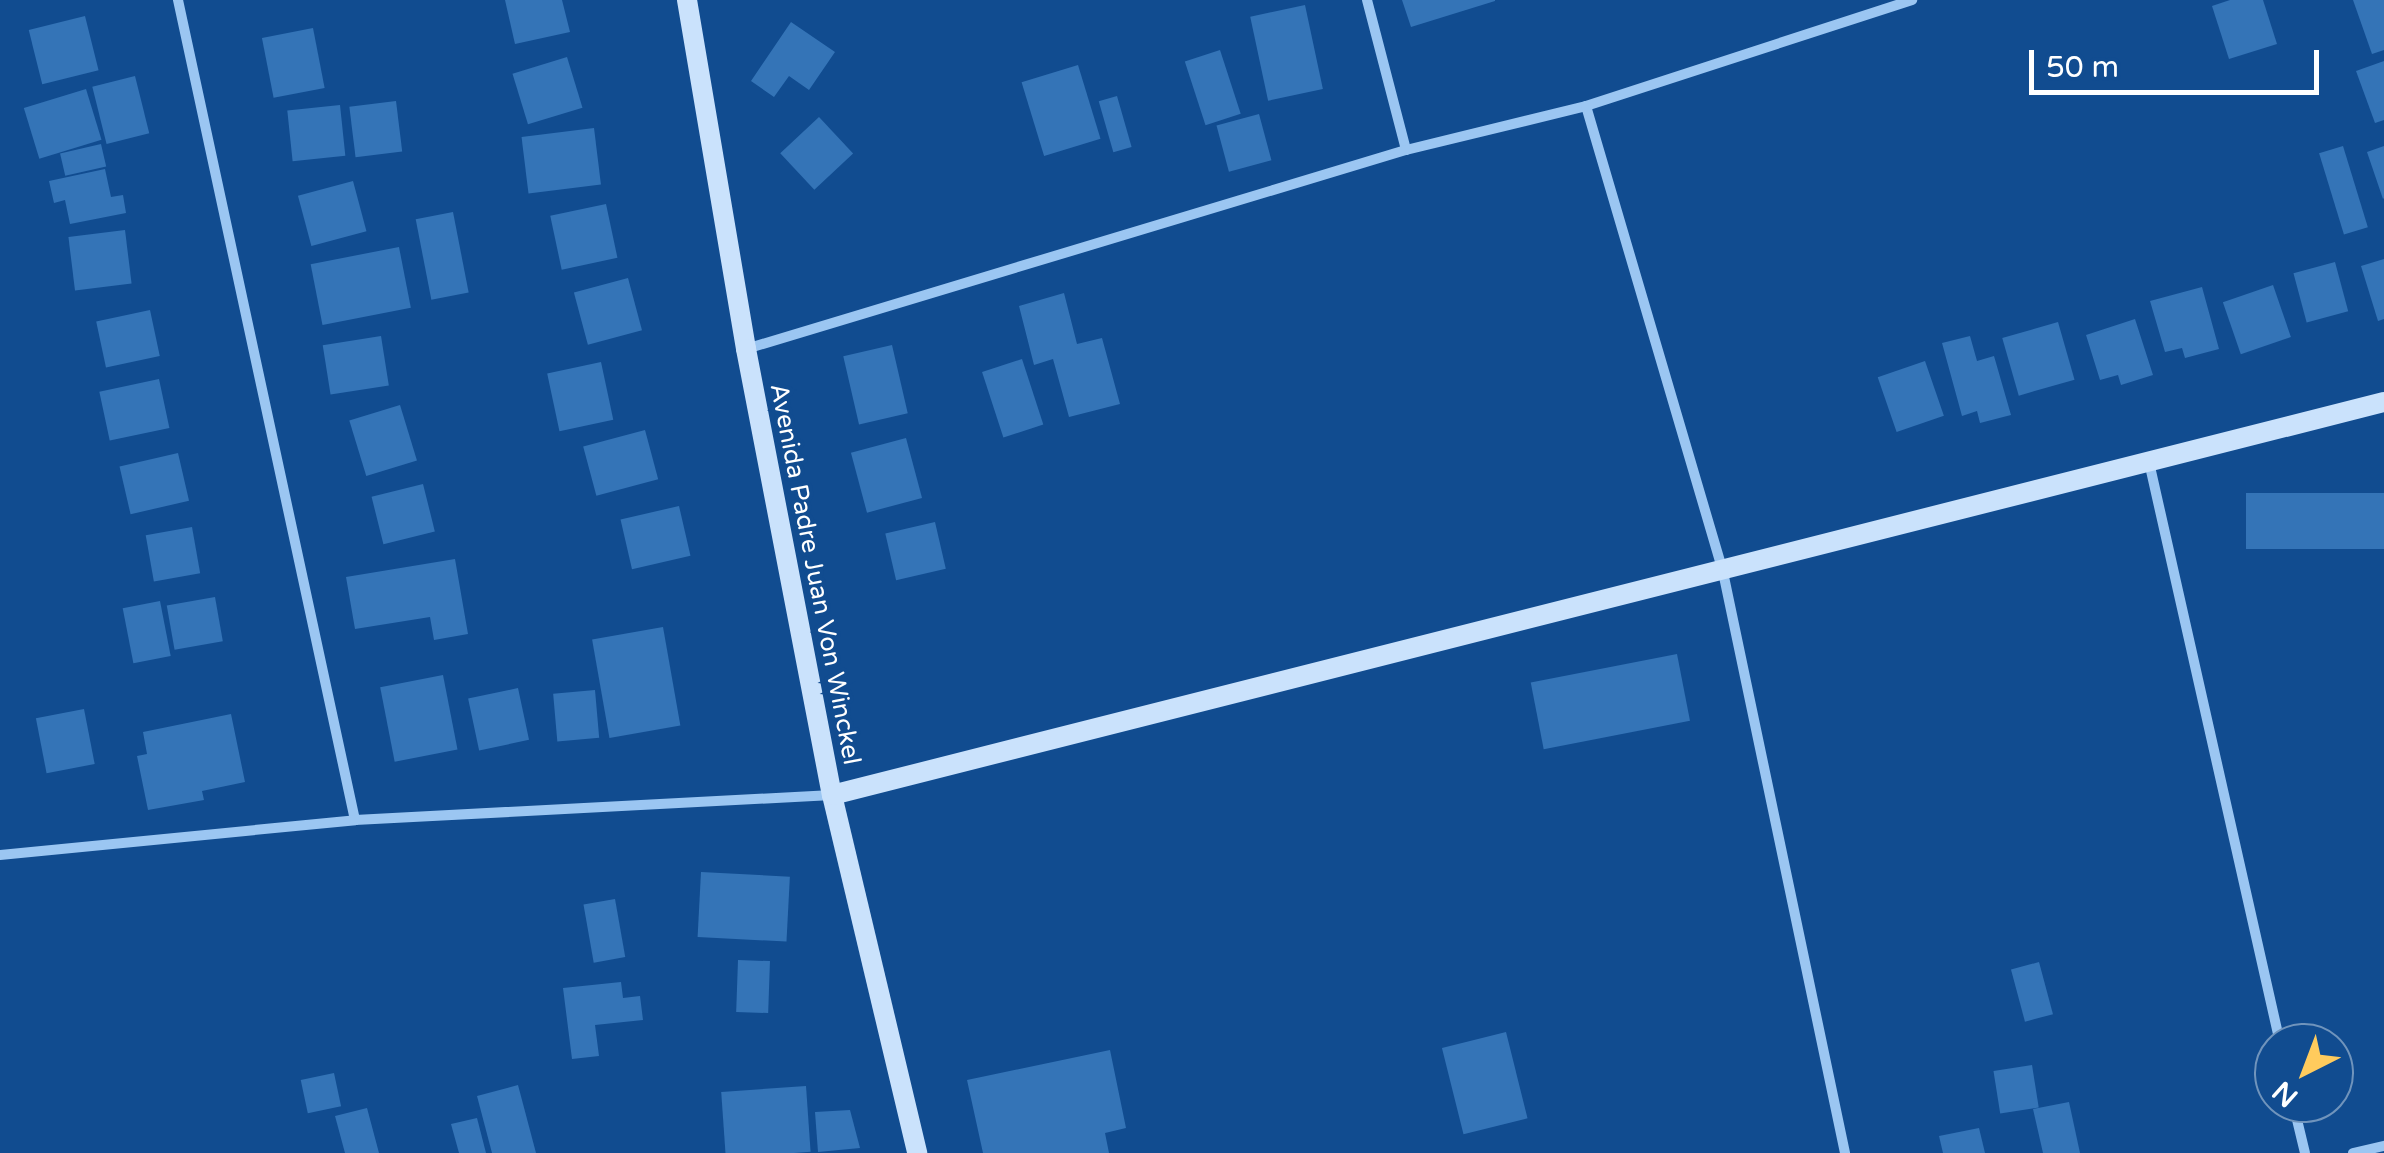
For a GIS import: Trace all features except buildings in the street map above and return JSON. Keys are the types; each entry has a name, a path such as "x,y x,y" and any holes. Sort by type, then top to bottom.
{"main road":[{"name":"Avenida Padre Juan Von Winckel","path":"688,0 746,349 832,795 917,1153"},
{"path":"832,795 2384,402"}],"street":[{"path":"178,0 355,820"},
{"path":"1367,0 1406,150"},
{"path":"746,349 1406,150 1586,106 1912,0"},
{"path":"1586,106 1723,572 1844,1153"},
{"path":"2149,462 2275,1023"},
{"path":"0,855 355,820 832,795"},
{"path":"2297,1123 2304,1153"},
{"path":"2354,1153 2384,1146"}]}
